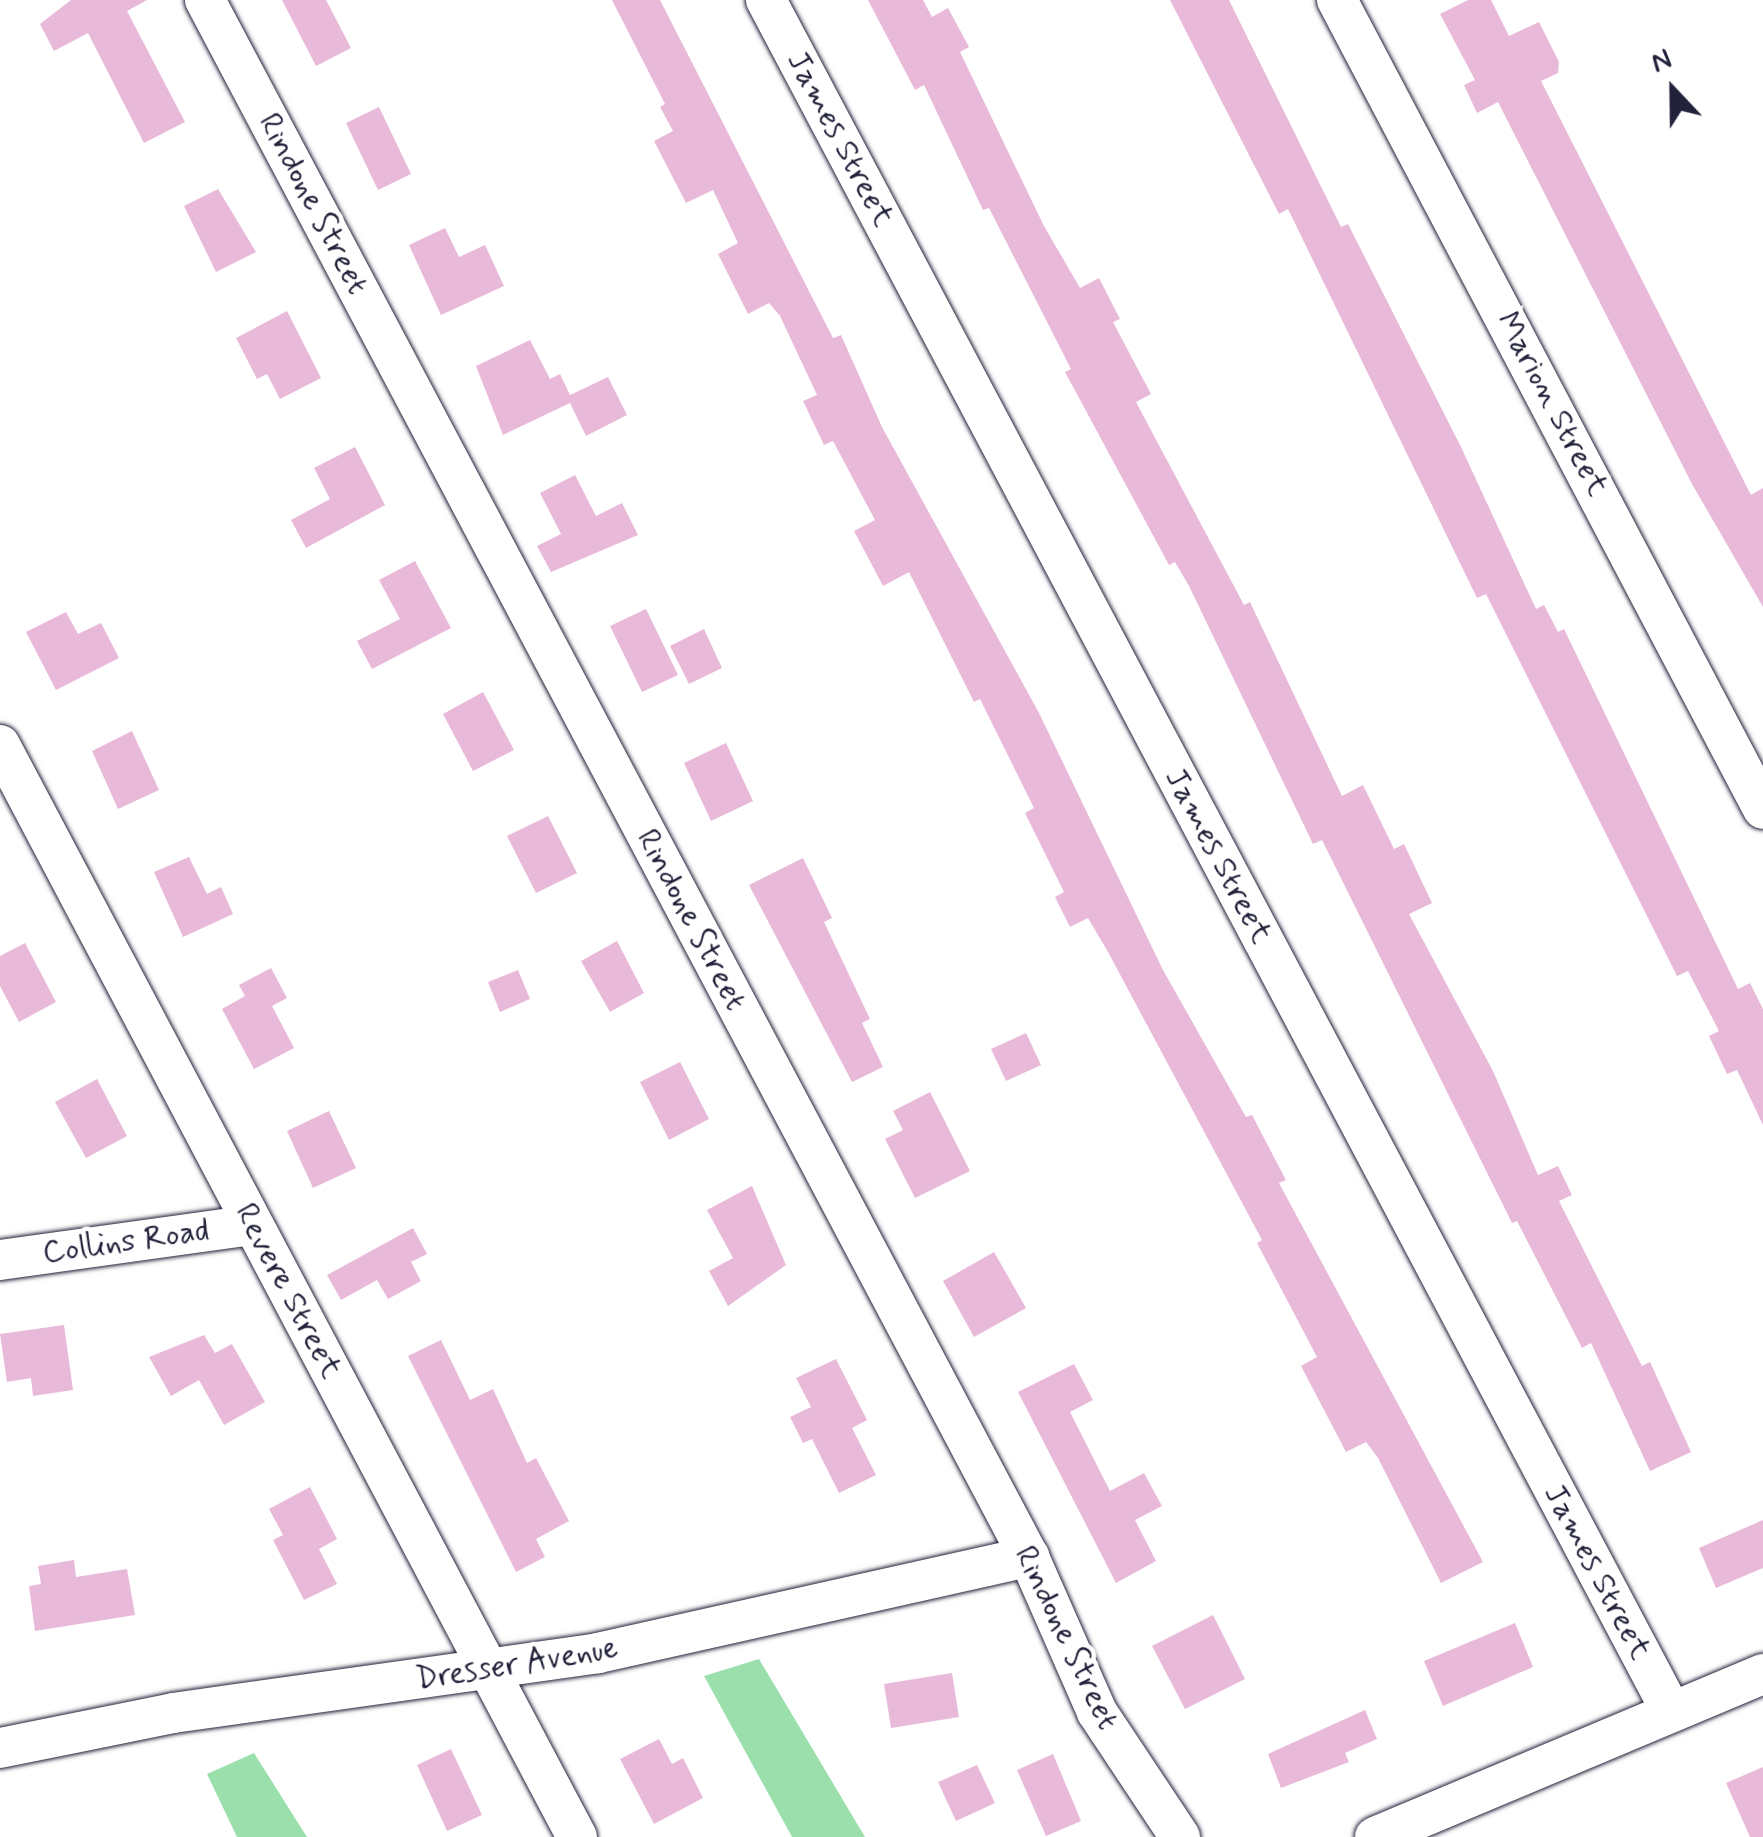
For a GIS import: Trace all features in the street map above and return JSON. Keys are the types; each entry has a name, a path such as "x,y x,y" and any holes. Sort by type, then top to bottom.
{"street":[{"name":"Rindone Street","path":"205,0 1029,1556 1097,1712 1180,1837"},
{"name":"James Street","path":"766,0 1671,1711"},
{"name":"Marion Street","path":"1337,0 1763,809"},
{"name":"Revere Street","path":"0,745 577,1837"},
{"name":"Collins Road","path":"0,1260 252,1225"},
{"name":"Dresser Avenue","path":"0,1748 173,1713 598,1654 1029,1556"},
{"path":"1375,1837 1763,1674"}],"green space":[{"path":"759,1659 865,1837 792,1837 704,1676"},
{"path":"254,1753 307,1837 237,1837 207,1774"}],"building":[{"path":"71,0 147,0 127,11 185,122 144,143 88,33 54,51 40,24"},
{"path":"282,0 326,0 351,48 316,66"},
{"path":"612,0 660,0 833,338 841,335 882,427 1039,713 1163,970 1246,1117 1252,1115 1286,1180 1279,1183 1483,1562 1441,1583 1378,1458 1366,1442 1346,1452 1301,1366 1317,1357 1257,1243 1262,1240 1088,918 1070,927 1055,897 1064,892 1025,813 1034,808 980,699 974,702 909,572 883,586 854,531 875,520 833,441 824,445 803,401 817,395 780,316 769,303 748,314 718,254 738,243 713,190 686,203 654,141 673,131 660,107 665,104"},
{"path":"868,0 923,0 932,17 948,8 969,47 960,52 1044,226 1080,288 1099,278 1120,319 1113,322 1151,394 1136,402 1244,605 1250,602 1342,796 1363,785 1394,849 1404,844 1432,903 1409,914 1493,1071 1538,1175 1558,1166 1572,1195 1559,1201 1642,1366 1650,1362 1691,1452 1650,1471 1591,1343 1582,1348 1517,1221 1512,1223 1322,840 1313,844 1189,586 1175,562 1169,565 1065,372 1071,369 989,208 983,210 924,85 915,90"},
{"path":"1170,0 1229,0 1341,227 1348,224 1461,447 1536,609 1544,605 1558,632 1564,629 1738,989 1750,983 1763,1009 1763,1125 1737,1070 1727,1074 1709,1036 1719,1031 1688,971 1677,976 1486,594 1477,598 1288,209 1279,214"},
{"path":"1468,0 1491,0 1509,36 1539,22 1559,62 1558,73 1541,81 1751,495 1763,488 1763,607 1692,484 1498,102 1477,113 1464,85 1475,80 1440,14"},
{"path":"379,107 411,174 378,190 346,123"},
{"path":"218,189 256,252 216,272 184,206"},
{"path":"445,228 459,257 485,245 504,286 441,315 409,245"},
{"path":"287,311 321,378 280,399 267,374 257,379 236,338"},
{"path":"530,340 550,379 560,374 570,395 608,377 627,415 586,436 570,403 503,435 476,366"},
{"path":"355,447 385,505 306,548 291,520 330,499 314,468"},
{"path":"575,475 596,516 622,503 638,535 551,572 537,546 561,534 540,493"},
{"path":"415,561 451,628 372,669 357,641 400,619 379,580"},
{"path":"646,609 678,675 642,692 610,626"},
{"path":"66,612 78,634 101,623 119,658 56,690 26,632"},
{"path":"704,629 722,668 689,684 670,646"},
{"path":"483,692 514,750 473,771 443,714"},
{"path":"132,731 159,790 118,809 92,751"},
{"path":"726,743 753,801 711,821 684,763"},
{"path":"548,816 577,873 536,893 507,836"},
{"path":"189,857 207,894 221,887 233,914 183,937 154,872"},
{"path":"803,858 832,918 824,922 870,1019 862,1023 883,1067 852,1082 749,885"},
{"path":"617,941 644,993 610,1012 581,961"},
{"path":"25,943 56,1002 19,1022 0,986 0,956"},
{"path":"271,968 287,998 272,1006 294,1048 254,1069 222,1009 245,996 239,985"},
{"path":"518,970 530,999 500,1012 488,982"},
{"path":"1026,1033 1041,1065 1006,1081 991,1049"},
{"path":"680,1062 709,1119 669,1140 640,1082"},
{"path":"97,1079 127,1136 86,1158 55,1102"},
{"path":"930,1092 970,1171 915,1198 885,1139 903,1130 893,1111"},
{"path":"329,1111 356,1168 313,1188 287,1131"},
{"path":"752,1186 786,1265 728,1306 709,1271 733,1258 707,1210"},
{"path":"413,1228 427,1254 411,1262 421,1281 388,1299 377,1280 341,1300 327,1275"},
{"path":"994,1252 1026,1308 974,1337 943,1281"},
{"path":"64,1325 73,1390 33,1396 31,1378 7,1382 0,1334"},
{"path":"204,1335 215,1353 232,1344 265,1402 224,1425 199,1380 171,1396 149,1357"},
{"path":"441,1340 470,1400 493,1389 527,1463 536,1458 569,1521 536,1539 545,1557 516,1572 408,1356"},
{"path":"836,1359 867,1420 852,1428 876,1475 839,1493 812,1439 803,1443 790,1417 811,1407 796,1378"},
{"path":"1074,1364 1093,1400 1070,1412 1110,1491 1144,1473 1162,1506 1135,1520 1156,1561 1116,1583 1018,1392"},
{"path":"310,1487 337,1539 319,1549 337,1584 304,1600 273,1540 283,1535 269,1509"},
{"path":"1763,1520 1763,1568 1716,1588 1699,1548"},
{"path":"74,1560 76,1577 127,1569 135,1615 35,1631 29,1586 41,1584 38,1566"},
{"path":"1213,1615 1245,1679 1185,1709 1152,1646"},
{"path":"1515,1623 1533,1667 1443,1706 1424,1661"},
{"path":"952,1673 959,1717 891,1728 884,1684"},
{"path":"1365,1710 1377,1739 1345,1753 1349,1762 1281,1788 1268,1754"},
{"path":"659,1739 672,1764 683,1758 703,1798 654,1824 620,1759"},
{"path":"451,1749 482,1815 447,1831 417,1765"},
{"path":"1053,1754 1081,1821 1046,1836 1017,1770"},
{"path":"977,1765 995,1803 956,1821 938,1782"},
{"path":"1763,1767 1763,1837 1750,1837 1726,1783"}]}
